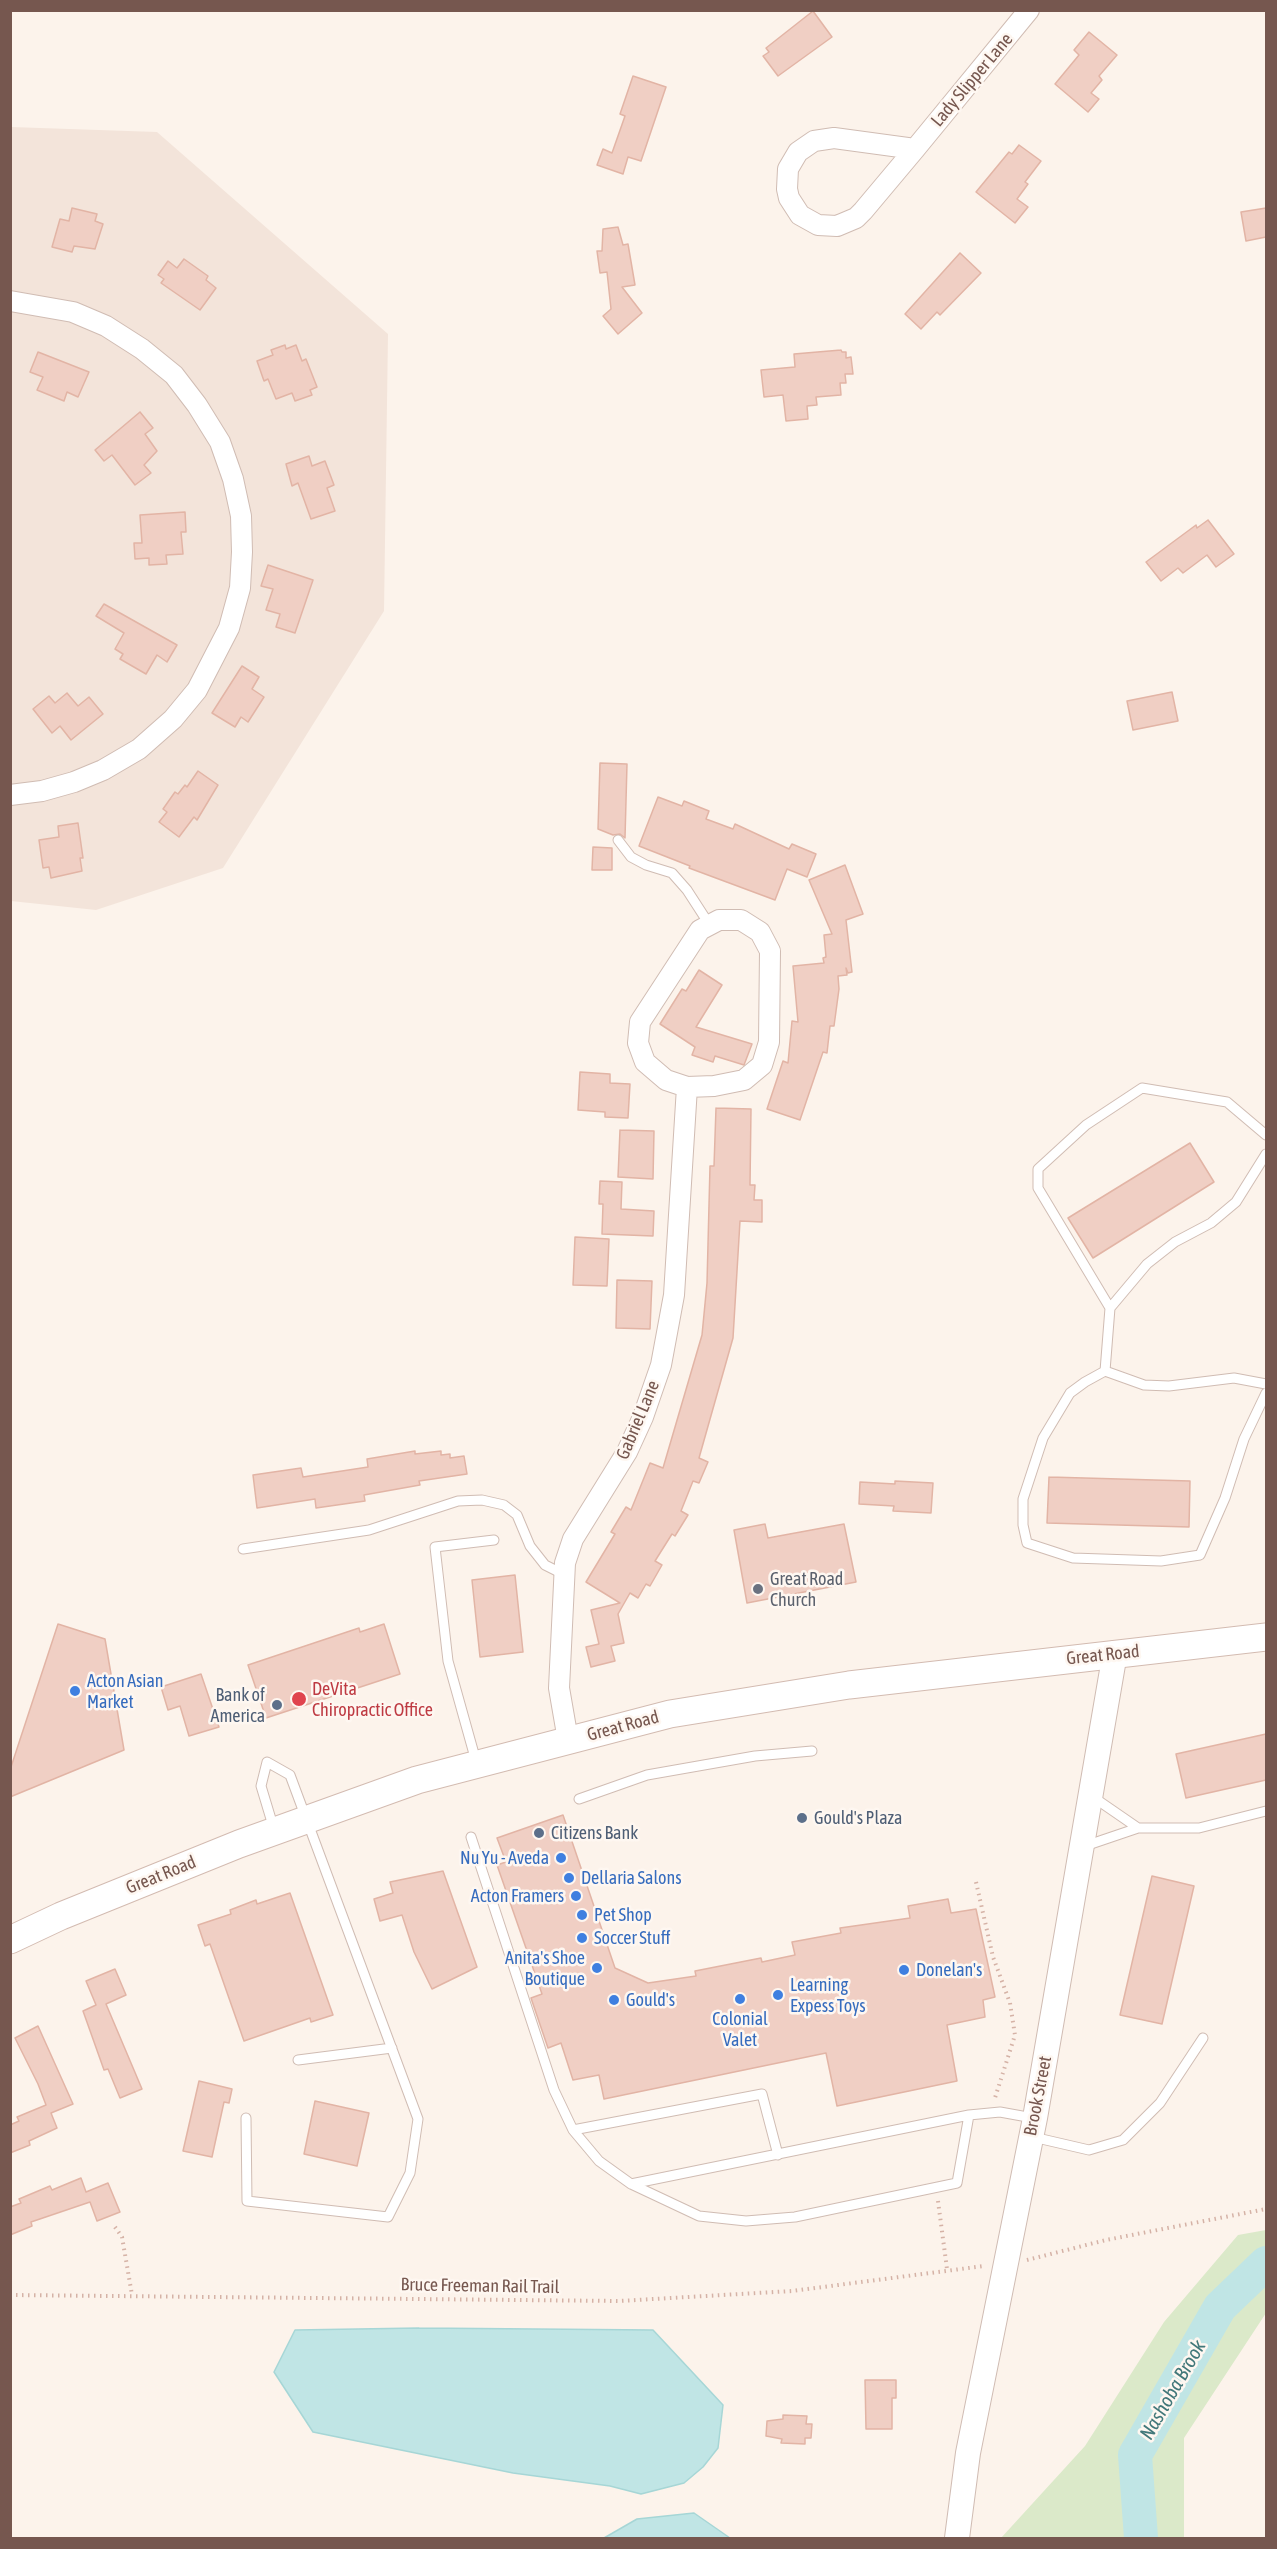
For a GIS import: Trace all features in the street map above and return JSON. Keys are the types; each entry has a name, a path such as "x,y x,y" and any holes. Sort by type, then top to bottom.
{"main road":[{"name":"Great Road","path":"10,1940 61,1916 275,1831 417,1780 670,1714 821,1689 1266,1637"}],"street":[{"name":"Lady Slipper Lane","path":"915,149 834,138 814,141 798,152 788,169 789,198 801,215 818,225 837,226 847,223 863,211 915,149 1029,10"},
{"path":"10,301 73,312 106,326 142,349 174,375 197,405 220,442 237,498 242,552 240,588 229,628 197,690 173,719 139,749 103,770 74,782 42,791 10,795"},
{"path":"724,919 741,920 756,928 766,941 771,956 769,1042 762,1065 744,1080 714,1086 687,1087 670,1083 648,1066 639,1048 638,1032 645,1014 693,938 709,924 724,919"},
{"name":"Gabriel Lane","path":"568,1740 559,1688 563,1574 573,1539 618,1468 643,1417 668,1340 675,1286 687,1087"},
{"name":"Brook Street","path":"957,2538 968,2453 1033,2127 1115,1653"}],"lane":[{"path":"618,840 631,857 646,865 672,873 687,890 709,924"},
{"path":"1105,1371 1110,1308 1038,1188 1038,1169 1086,1125 1142,1088 1227,1102 1266,1135"},
{"path":"1110,1308 1147,1264 1174,1242 1211,1223 1236,1202 1266,1154"},
{"path":"1105,1371 1144,1385 1169,1386 1234,1378 1266,1384"},
{"path":"1105,1371 1070,1393 1058,1410 1043,1437 1023,1499 1023,1525 1027,1543 1073,1558 1161,1561 1200,1555 1226,1498 1244,1439 1266,1393"},
{"path":"243,1549 369,1530 458,1501 482,1500 504,1505 517,1515 530,1546 545,1565 563,1574"},
{"path":"476,1764 448,1661 435,1547 494,1540"},
{"path":"579,1799 647,1775 755,1756 812,1751"},
{"path":"246,2118 247,2201 388,2217 410,2174 418,2120 290,1775 267,1762 261,1786 275,1831"},
{"path":"1091,1795 1138,1828"},
{"path":"1083,1847 1138,1828 1198,1828 1266,1811"},
{"path":"471,1837 554,2090 573,2130 599,2161 631,2184 699,2216 746,2221 795,2217 957,2183 969,2115"},
{"path":"631,2184 778,2156 969,2115 990,2113 1033,2127 1089,2150 1123,2140 1160,2103 1203,2038"},
{"path":"298,2060 392,2048"},
{"path":"573,2130 762,2094 778,2156"}],"path":[{"path":"976,1882 993,1957 1010,2003 1015,2035 990,2113"},
{"name":"Bruce Freeman Rail Trail","path":"10,2295 619,2301 792,2291 947,2269 937,2188"},
{"path":"1106,2240 1266,2209"},
{"path":"115,2227 122,2237 132,2295"}],"shaded area":[{"path":"11,127 157,132 388,334 384,611 223,868 96,910 11,901"}],"green space":[{"path":"1266,2230 1266,2313 1184,2438 1184,2538 1001,2538 1085,2446 1164,2322 1238,2235"}],"water":[{"path":"419,2328 653,2330 723,2405 718,2448 703,2467 684,2483 641,2494 610,2486 513,2473 313,2432 274,2372 295,2330"},
{"path":"694,2513 730,2538 604,2538 637,2519"}],"building":[{"path":"813,11 832,37 778,76 763,56 769,52 766,48"},
{"path":"1089,32 1117,55 1099,76 1102,80 1091,93 1099,99 1088,112 1055,84 1079,55 1074,50"},
{"path":"633,76 666,87 641,161 628,157 623,174 597,165 603,149 612,153 625,116 620,114"},
{"path":"1019,145 1041,161 1025,182 1028,184 1017,199 1028,207 1015,223 976,192 1009,152 1012,154"},
{"path":"72,208 97,214 95,221 103,224 95,249 74,246 72,252 52,247 60,219 69,221"},
{"path":"1266,208 1266,237 1246,241 1241,212"},
{"path":"618,227 623,245 628,244 635,285 622,287 642,313 618,334 603,316 611,309 607,272 600,273 597,251 602,251 603,229"},
{"path":"960,253 981,273 940,315 937,312 921,329 905,314"},
{"path":"184,259 208,276 206,280 216,288 200,310 161,283 164,279 158,275 168,261 177,268"},
{"path":"285,345 286,349 296,345 302,361 306,359 317,387 310,390 312,395 295,401 292,393 276,399 268,379 264,381 257,361 273,355 271,350"},
{"path":"841,350 846,352 846,358 851,357 853,374 845,374 846,383 840,383 841,395 816,397 817,405 807,406 808,419 786,421 783,395 764,397 761,370 795,367 794,354"},
{"path":"38,352 89,372 78,397 67,392 64,401 37,390 43,377 30,372"},
{"path":"140,412 153,428 145,434 157,451 144,465 151,473 135,485 112,455 104,461 95,450"},
{"path":"309,456 312,466 325,461 334,485 327,488 335,511 311,519 298,483 292,486 286,464"},
{"path":"185,512 186,532 181,532 183,554 166,555 167,564 149,565 149,558 135,559 134,543 142,543 140,515"},
{"path":"1208,520 1234,554 1216,567 1207,555 1183,573 1178,568 1161,581 1146,562 1196,525 1197,528"},
{"path":"268,565 313,580 295,633 276,627 280,614 266,610 273,589 261,586"},
{"path":"104,604 177,645 167,662 157,655 146,674 120,659 123,654 115,649 124,633 96,616"},
{"path":"242,666 259,677 252,689 264,697 248,722 241,717 235,727 212,713"},
{"path":"1172,692 1178,721 1133,730 1127,701"},
{"path":"67,693 78,706 89,697 103,714 71,740 60,726 52,733 33,709 49,696 55,703"},
{"path":"600,763 627,764 625,838 620,834 613,835 598,829"},
{"path":"198,771 218,785 197,820 194,817 179,837 159,822 167,812 163,809 175,792 178,794 185,785 187,787"},
{"path":"658,797 682,806 684,801 709,811 706,819 733,829 735,824 789,849 792,844 816,854 807,877 787,869 775,900 689,868 690,866 639,846"},
{"path":"78,823 83,858 80,858 82,871 51,878 49,867 43,868 39,840 59,837 58,826"},
{"path":"593,847 612,848 612,870 592,870"},
{"path":"845,865 863,914 846,920 852,972 848,973 846,968 847,975 838,976 839,989 834,1026 830,1026 827,1053 823,1052 800,1120 767,1109 783,1061 788,1063 792,1021 798,1022 793,966 824,963 823,958 826,957 824,935 832,934 809,880"},
{"path":"699,970 722,985 696,1027 752,1044 744,1065 715,1056 713,1062 692,1055 695,1047 660,1024 682,989 686,991"},
{"path":"580,1072 610,1074 610,1083 630,1084 628,1118 605,1117 605,1112 578,1110"},
{"path":"716,1108 751,1109 750,1185 755,1185 754,1200 762,1200 762,1222 740,1221 733,1338 699,1458 708,1462 699,1483 693,1481 681,1511 688,1515 675,1536 672,1534 655,1561 662,1565 650,1586 646,1584 638,1598 630,1593 618,1614 624,1643 611,1646 615,1661 591,1667 586,1647 599,1644 591,1610 620,1603 586,1582 615,1534 611,1532 626,1507 631,1510 650,1463 663,1468 702,1335 707,1283 710,1166 714,1166"},
{"path":"620,1130 654,1131 653,1179 618,1177"},
{"path":"1190,1143 1214,1182 1093,1258 1068,1218"},
{"path":"600,1181 622,1182 621,1209 654,1211 653,1236 602,1234 603,1204 599,1204"},
{"path":"575,1237 609,1239 607,1286 573,1285"},
{"path":"617,1280 652,1281 650,1329 616,1328"},
{"path":"415,1451 415,1454 441,1451 441,1455 450,1454 450,1458 464,1456 467,1474 419,1481 420,1485 364,1495 365,1501 316,1508 315,1499 257,1508 253,1475 301,1468 303,1477 368,1467 367,1459"},
{"path":"1049,1477 1190,1481 1189,1527 1047,1523"},
{"path":"895,1481 933,1483 931,1513 893,1511 894,1506 859,1504 860,1482 895,1484"},
{"path":"765,1524 768,1538 844,1524 856,1582 747,1603 734,1530"},
{"path":"515,1575 523,1652 480,1657 472,1580"},
{"name":"Acton Asian Market","path":"58,1624 105,1639 124,1750 10,1797 10,1770"},
{"path":"384,1624 400,1674 266,1718 248,1665 359,1628 360,1632"},
{"path":"201,1674 219,1727 189,1736 180,1706 168,1710 161,1687"},
{"path":"1266,1734 1266,1780 1186,1798 1176,1754"},
{"path":"563,1815 615,1968 648,1983 696,1976 695,1971 761,1958 762,1962 795,1955 792,1942 841,1933 840,1928 910,1918 908,1906 948,1899 951,1913 976,1909 995,1997 983,2000 985,2017 947,2025 957,2081 837,2106 826,2053 604,2099 599,2075 573,2080 561,2043 548,2048 531,1998 542,1994 497,1865 506,1862 497,1838"},
{"path":"443,1871 477,1967 432,1989 414,1952 402,1915 380,1921 374,1899 393,1893 390,1882"},
{"path":"1152,1876 1194,1886 1162,2024 1120,2015"},
{"path":"290,1893 333,2015 311,2022 310,2018 244,2041 210,1944 205,1946 198,1925 231,1914 230,1910 256,1900 257,1904"},
{"path":"115,1969 126,1995 106,2004 142,2089 120,2098 108,2069 104,2070 83,2011 96,2005 86,1981"},
{"path":"38,2026 73,2104 51,2113 57,2128 29,2141 30,2145 10,2153 10,2125 19,2121 17,2117 46,2105 15,2038"},
{"path":"199,2081 232,2089 229,2103 224,2102 212,2157 183,2151"},
{"path":"315,2101 369,2113 357,2166 304,2154"},
{"path":"81,2178 86,2192 108,2183 120,2212 97,2221 90,2202 31,2222 32,2226 10,2235 10,2207 21,2203 19,2199 50,2186 52,2190"},
{"path":"865,2380 896,2380 896,2398 892,2398 892,2429 866,2429"},
{"path":"783,2415 807,2416 806,2424 812,2424 811,2438 805,2438 805,2444 781,2443 782,2439 766,2436 767,2421 783,2419"}],"waterway":[{"name":"Nashoba Brook","path":"1141,2538 1135,2455 1220,2307 1266,2263"}],"place":[{"name":"Great Road Church","path":"758,1589"},
{"name":"Acton Asian Market","path":"75,1691"},
{"name":"DeVita Chiropractic Office","path":"299,1699"},
{"name":"Bank of America","path":"277,1705"},
{"name":"Gould's Plaza","path":"802,1818"},
{"name":"Citizens Bank","path":"539,1833"},
{"name":"Nu Yu - Aveda","path":"561,1858"},
{"name":"Dellaria Salons","path":"569,1878"},
{"name":"Acton Framers","path":"576,1896"},
{"name":"Pet Shop","path":"582,1915"},
{"name":"Soccer Stuff","path":"582,1938"},
{"name":"Anita's Shoe Boutique","path":"597,1968"},
{"name":"Donelan's","path":"904,1970"},
{"name":"Learning Expess Toys","path":"778,1995"},
{"name":"Colonial Valet","path":"740,1999"},
{"name":"Gould's","path":"614,2000"}]}
